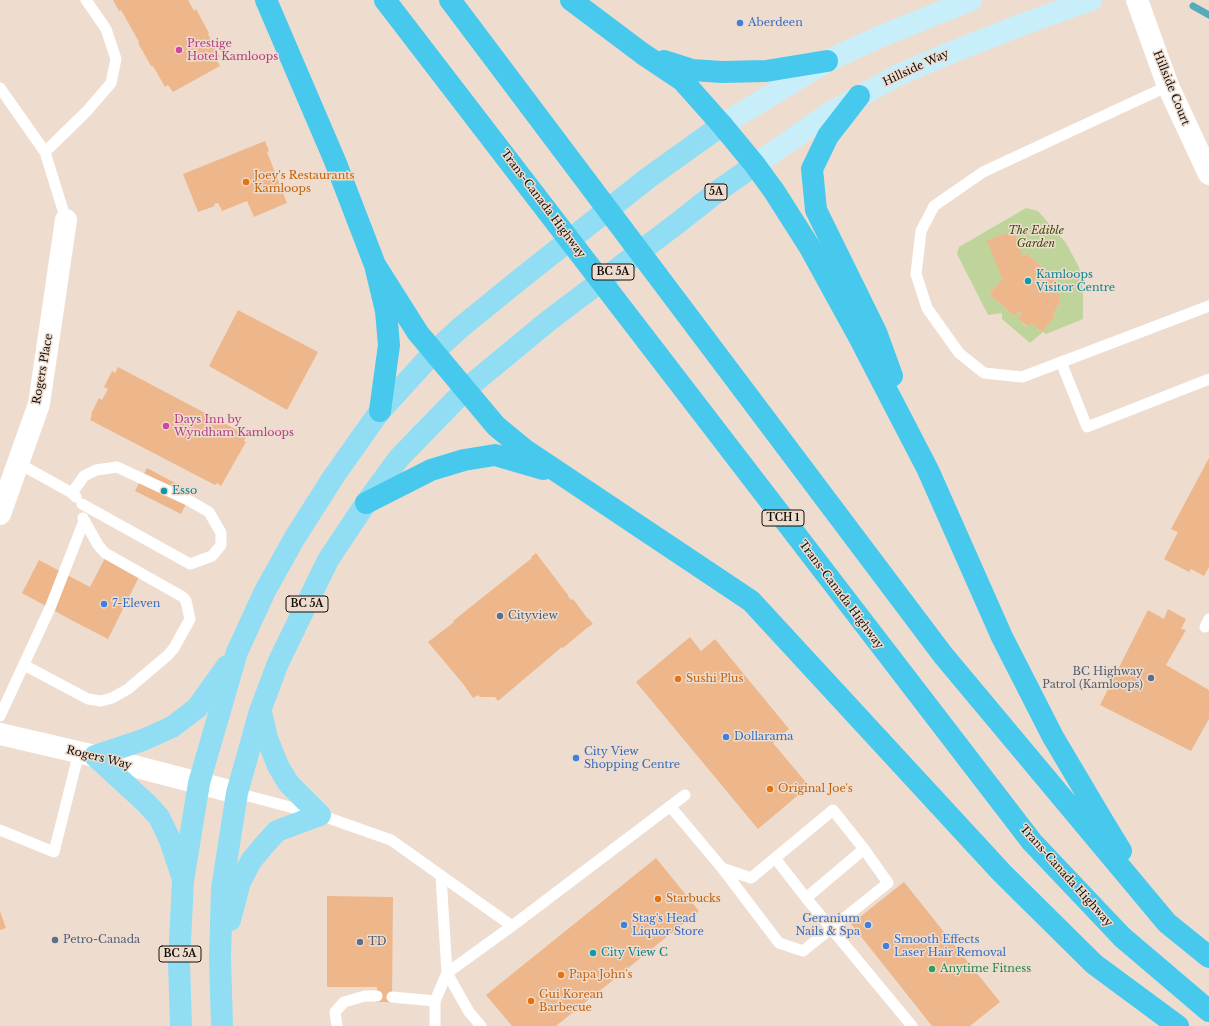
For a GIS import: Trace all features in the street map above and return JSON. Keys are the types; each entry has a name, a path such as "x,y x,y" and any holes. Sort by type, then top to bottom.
{"highway":[{"path":"266,0 335,161 375,265 386,311 389,345 380,412"},
{"name":"Trans-Canada Highway","path":"385,0 1032,842 1122,937 1209,1011"},
{"path":"571,0 643,54 682,80 722,125 772,187 809,246 859,337 928,470"},
{"path":"454,4 943,655 1167,923 1209,957"},
{"path":"643,54 692,70 722,72 766,71 827,61"},
{"path":"859,96 828,136 812,169 816,210 876,332 928,470 1002,637 1053,737 1101,818 1167,923"},
{"path":"375,265 412,325 496,426 525,450 751,601 1002,873 1094,964 1178,1026"},
{"path":"366,503 431,470 464,460 495,456 561,474"}],"main road":[{"path":"722,125 827,61 879,37 971,0"},
{"name":"Hillside Way","path":"755,165 828,114 896,76 944,55 1026,23 1091,0"},
{"name":"BC 5A","path":"181,1026 179,962 183,881 199,783 237,652 265,591 294,538 334,476 380,412 434,352 460,328 519,280 648,178 722,125"},
{"name":"5A","path":"679,222 722,188 755,165"},
{"name":"BC 5A","path":"222,1026 220,957 222,889 237,793 260,711 278,663 328,560 366,503 399,458 466,389 547,322 679,222"},
{"path":"87,754 144,740 172,727 197,708 237,652"},
{"path":"220,957 240,882 251,861 277,831 320,815 289,784 278,766 267,738 260,711"},
{"path":"87,754 146,803 159,817 170,840 183,881"}],"street":[{"name":"Hillside Court","path":"1138,0 1168,86 1209,174"},
{"name":"Rogers Place","path":"0,514 39,404 66,220"},
{"name":"Rogers Way","path":"0,734 87,754 237,793"}],"lane":[{"path":"45,152 87,111 111,83 116,59 106,29 86,0"},
{"path":"1168,86 983,172 934,206 921,231 916,274 928,308 959,353 984,374 1022,377 1209,306"},
{"path":"0,88 45,152 66,220"},
{"path":"1061,362 1087,427 1209,379"},
{"path":"18,463 72,492 82,504 190,564 212,556 220,545 221,533 209,512 188,500 117,466 96,470 84,476 72,492"},
{"path":"24,665 88,699 101,701 112,698 128,688 168,655 174,648 190,619 188,605 183,597 105,553 98,545 84,520 82,504"},
{"path":"0,716 50,608 84,520"},
{"path":"0,830 54,852 87,754"},
{"path":"237,793 320,815 391,840 512,926"},
{"path":"435,1026 435,1001 447,974 685,795"},
{"path":"670,806 722,868 779,943 803,951 888,883 864,849 833,810 751,878 722,868"},
{"path":"806,898 864,849"},
{"path":"775,858 806,898 912,1026"},
{"path":"441,876 447,974 469,1012 481,1026"},
{"path":"337,1026 335,1012 344,1002 365,996 377,996"},
{"path":"392,997 435,1001"}],"green space":[{"name":"The Edible Garden","path":"1026,208 1038,211 1066,243 1079,267 1083,289 1083,319 1046,334 1043,332 1030,343 1002,319 1002,313 988,315 957,254 959,247","holes":["1014,232 1023,257 1026,253 1050,274 1059,287 1059,304 1053,315 1055,316 1042,332 1031,323 1027,327 1018,319 1022,314 1018,311 1014,316 989,294 1002,279 988,240"]}],"building":[{"name":"Prestige Hotel Kamloops","path":"113,0 188,0 194,11 196,9 209,33 208,34 220,57 216,59 220,66 173,92 168,85 165,87 153,66 151,66 121,10 119,11"},
{"path":"265,141 269,151 267,152 287,203 254,217 247,201 222,211 218,203 214,204 215,206 198,212 183,174"},
{"name":"Kamloops Visitor Centre","path":"1014,231 1023,257 1026,253 1050,274 1059,287 1059,304 1053,315 1055,316 1042,332 1031,323 1028,327 1018,319 1022,314 1018,311 1014,316 989,294 1002,279 987,240"},
{"path":"238,310 318,352 287,410 209,366"},
{"name":"Days Inn by Wyndham Kamloops","path":"118,367 243,433 242,434 246,436 244,441 246,442 221,486 217,483 215,485 90,420 91,414 99,398 102,400 108,389 104,387 112,371 115,373"},
{"path":"1209,458 1209,567 1204,576 1191,569 1189,572 1164,559 1178,532 1171,529"},
{"name":"Esso","path":"147,468 192,492 181,514 135,491"},
{"path":"536,553 571,600 573,599 593,624 563,648 562,647 498,701 495,697 480,697 478,695 473,698 428,642 532,558 531,557"},
{"path":"106,556 141,573 108,639 22,593 39,560 90,587"},
{"name":"BC Highway Patrol (Kamloops)","path":"1168,609 1186,619 1181,629 1186,630 1166,665 1209,690 1209,719 1191,751 1100,705 1148,610 1164,619"},
{"path":"690,637 701,651 715,639 789,729 773,743 809,786 758,829 636,682"},
{"name":"City View C","path":"656,858 699,911 556,1026 512,1026 486,995"},
{"path":"904,882 1000,1002 970,1026 932,1026 851,924"},
{"name":"TD","path":"327,896 393,897 392,1002 376,1002 377,987 327,987"},
{"path":"0,911 6,928 0,930"}],"waterway":[{"path":"1193,6 1209,15"}],"place":[{"name":"Aberdeen","path":"740,23"},
{"name":"Prestige Hotel Kamloops","path":"179,50"},
{"name":"Joey's Restaurants Kamloops","path":"246,182"},
{"name":"Kamloops Visitor Centre","path":"1028,281"},
{"name":"Days Inn by Wyndham Kamloops","path":"166,426"},
{"name":"Esso","path":"164,491"},
{"name":"7-Eleven","path":"104,604"},
{"name":"Cityview","path":"500,616"},
{"name":"BC Highway Patrol (Kamloops)","path":"1151,678"},
{"name":"Sushi Plus","path":"678,679"},
{"name":"Dollarama","path":"726,737"},
{"name":"City View Shopping Centre","path":"576,758"},
{"name":"Original Joe's","path":"770,789"},
{"name":"Starbucks","path":"658,899"},
{"name":"Stag's Head Liquor Store","path":"624,925"},
{"name":"Geranium Nails & Spa","path":"868,925"},
{"name":"Petro-Canada","path":"55,940"},
{"name":"TD","path":"360,942"},
{"name":"Smooth Effects Laser Hair Removal","path":"886,946"},
{"name":"City View C","path":"593,953"},
{"name":"Anytime Fitness","path":"932,969"},
{"name":"Papa John's","path":"561,975"},
{"name":"Gui Korean Barbecue","path":"531,1001"}]}
